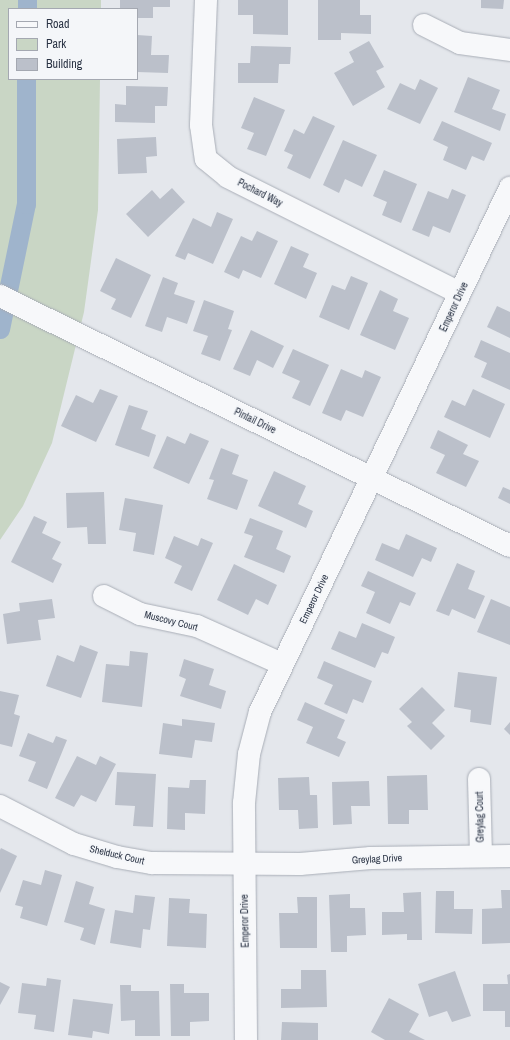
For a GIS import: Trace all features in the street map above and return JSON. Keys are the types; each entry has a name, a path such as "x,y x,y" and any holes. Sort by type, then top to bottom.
{"street":[{"name":"Pochard Way","path":"206,0 201,125 206,159 228,177 460,293"},
{"path":"424,25 460,43 510,50"},
{"name":"Emperor Drive","path":"246,1040 244,803 249,754 260,712 282,664 373,480 510,188"},
{"name":"Pintail Drive","path":"0,296 510,546"},
{"name":"Muscovy Court","path":"104,596 140,614 197,626 282,664"},
{"name":"Greylag Court","path":"479,778 481,856"},
{"name":"Shelduck Court","path":"0,806 74,844 117,857 152,863 244,865"},
{"name":"Greylag Drive","path":"244,865 510,856"}],"green space":[{"path":"0,0 101,0 101,8 8,8 8,80 100,80 98,210 84,312 52,443 23,506 0,540"}],"building":[{"path":"120,0 170,0 170,7 153,7 153,18 138,18 138,8 120,8"},
{"path":"238,0 288,0 288,35 253,34 253,15 238,15"},
{"path":"318,0 360,0 360,15 371,15 371,34 341,33 341,40 318,40"},
{"path":"481,0 504,0 503,9 481,8"},
{"path":"138,35 152,36 151,55 169,55 168,73 138,72"},
{"path":"369,41 384,67 376,71 385,87 353,106 334,73 354,62 349,52"},
{"path":"251,46 291,47 290,64 279,64 278,83 238,83 238,63 250,63"},
{"path":"468,77 500,90 492,109 506,114 500,131 454,112"},
{"path":"420,79 438,88 420,124 387,109 400,83 415,90"},
{"path":"126,86 168,87 167,106 155,106 155,123 115,122 115,104 126,105"},
{"path":"254,97 285,110 266,156 247,149 254,133 241,128"},
{"path":"313,116 335,126 310,179 287,168 293,155 284,151 294,129 304,134"},
{"path":"442,121 492,143 484,161 472,156 466,170 443,160 448,147 433,140"},
{"path":"156,137 157,156 146,157 147,173 118,174 117,139"},
{"path":"343,140 377,155 362,187 345,179 339,193 323,185"},
{"path":"384,170 417,184 401,223 382,215 387,202 373,196"},
{"path":"172,188 185,202 148,237 126,214 152,190 160,199"},
{"path":"452,189 466,195 450,233 433,226 429,237 412,230 428,191 448,199"},
{"path":"217,212 233,219 213,264 188,253 185,260 175,256 193,218 211,227"},
{"path":"257,231 278,241 261,278 243,270 239,279 224,272 241,236 252,241"},
{"path":"291,246 309,254 303,267 317,273 306,299 274,284"},
{"path":"116,258 151,275 131,318 111,309 116,299 100,291"},
{"path":"351,276 368,283 349,330 319,317 332,285 345,290"},
{"path":"163,277 178,283 174,294 195,301 187,324 167,317 162,332 145,326"},
{"path":"380,290 398,299 393,311 409,318 395,350 360,335"},
{"path":"204,300 234,311 228,329 232,330 220,361 201,354 208,336 193,331"},
{"path":"497,306 510,312 510,338 487,327"},
{"path":"251,330 284,346 273,368 257,360 250,376 233,369"},
{"path":"481,340 510,353 510,390 481,377 487,363 474,357"},
{"path":"293,349 329,365 310,406 292,398 300,381 282,373"},
{"path":"341,369 362,378 365,370 381,377 363,417 346,410 341,421 322,413"},
{"path":"100,389 118,396 96,442 61,426 76,395 93,403"},
{"path":"473,389 505,404 490,438 444,417 452,400 465,406"},
{"path":"129,405 148,411 141,429 156,435 149,457 115,445"},
{"path":"438,430 468,445 463,454 479,461 466,487 436,473 445,455 430,448"},
{"path":"190,433 209,441 189,484 153,468 167,436 185,444"},
{"path":"221,448 239,455 232,474 248,480 237,510 207,499 214,480 209,479"},
{"path":"274,471 306,486 298,504 313,511 306,528 258,506"},
{"path":"503,487 510,490 510,504 498,498"},
{"path":"104,492 106,544 88,544 87,527 67,528 66,493"},
{"path":"125,498 163,505 154,555 133,551 136,533 119,530"},
{"path":"34,516 47,522 42,533 61,542 52,559 62,564 53,583 11,562"},
{"path":"250,518 283,531 276,549 291,556 284,573 244,557 253,536 244,533"},
{"path":"406,534 437,548 431,562 422,558 413,577 375,560 382,543 399,550"},
{"path":"174,536 198,546 201,538 213,543 192,591 174,583 182,566 165,558"},
{"path":"457,563 475,571 468,589 485,596 475,619 452,609 449,616 436,611"},
{"path":"234,564 277,585 268,605 256,599 248,615 217,600"},
{"path":"368,571 416,593 410,606 400,602 390,624 366,613 375,592 361,586"},
{"path":"52,599 55,618 38,620 41,640 7,644 3,614 20,611 19,603"},
{"path":"491,599 510,607 510,645 477,632"},
{"path":"362,623 395,637 388,654 382,652 375,668 331,649 339,631 356,638"},
{"path":"80,645 98,652 81,698 46,686 57,655 74,662"},
{"path":"130,651 148,653 142,707 102,702 106,664 129,666"},
{"path":"184,659 214,669 209,685 226,691 221,709 180,696 186,679 179,676"},
{"path":"324,661 372,681 363,703 353,699 347,714 324,704 333,685 317,678"},
{"path":"458,672 497,677 491,725 470,722 471,710 454,707"},
{"path":"422,687 445,710 432,723 445,736 431,750 407,726 412,722 399,709"},
{"path":"0,691 19,695 14,714 20,716 12,747 0,744"},
{"path":"305,702 345,720 337,738 346,742 339,757 306,743 313,727 297,720"},
{"path":"182,719 215,723 212,742 195,740 192,758 159,754 163,723 182,726"},
{"path":"510,722 510,735 504,729"},
{"path":"28,733 53,743 56,736 67,740 47,789 28,781 36,762 19,756"},
{"path":"77,756 96,765 100,756 116,764 96,802 81,795 74,807 55,798"},
{"path":"117,772 156,774 153,827 133,826 135,806 115,805"},
{"path":"427,775 428,810 409,810 409,824 388,824 387,776"},
{"path":"309,777 310,795 317,795 318,828 299,829 298,810 279,810 278,778"},
{"path":"190,780 206,780 205,814 185,813 185,830 167,829 168,787 189,788"},
{"path":"369,781 370,806 351,806 352,824 333,825 332,782"},
{"path":"1,848 17,856 0,893 0,850"},
{"path":"45,870 62,875 47,926 20,918 23,907 15,905 23,880 41,885"},
{"path":"76,881 94,887 89,904 105,909 95,945 80,940 84,928 64,922"},
{"path":"501,890 510,890 510,943 482,944 482,909 502,908"},
{"path":"436,891 454,891 454,909 473,909 472,934 435,933"},
{"path":"421,892 422,940 407,940 407,934 382,935 382,912 404,912 403,893"},
{"path":"350,894 350,908 365,908 366,935 347,936 347,952 331,952 329,895"},
{"path":"135,895 155,897 150,930 143,929 141,948 110,943 115,910 133,913"},
{"path":"297,897 317,897 317,948 280,948 279,913 298,913"},
{"path":"169,898 190,899 189,913 207,914 206,948 167,946"},
{"path":"301,970 326,970 327,1007 281,1008 281,989 301,989"},
{"path":"455,971 471,1016 452,1022 447,1011 429,1017 418,984"},
{"path":"510,974 510,1027 505,1027 505,1011 483,1011 483,984 508,984 507,975"},
{"path":"47,978 61,980 54,1032 34,1029 36,1015 18,1013 22,983 46,986"},
{"path":"0,982 10,987 0,1005"},
{"path":"170,984 184,984 184,993 209,993 209,1021 190,1022 190,1036 171,1036"},
{"path":"120,985 131,985 131,991 159,991 160,1036 135,1036 135,1020 121,1021"},
{"path":"389,998 419,1014 409,1032 425,1040 385,1040 371,1032"},
{"path":"73,999 113,1004 109,1034 93,1031 92,1038 68,1035"},
{"path":"282,1022 318,1023 318,1040 281,1040"}],"waterway":[{"path":"27,0 27,8"},
{"path":"0,329 26,204 26,80"}]}
